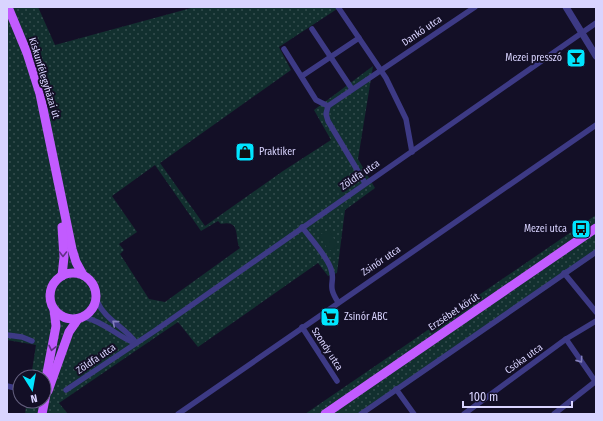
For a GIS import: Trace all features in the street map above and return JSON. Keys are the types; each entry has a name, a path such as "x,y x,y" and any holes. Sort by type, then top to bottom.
{"main road":[{"name":"Kiskunfélegyházai út","path":"8,7 24,47 40,94 46,119 61,204 76,262 83,275"},
{"name":"Kiskunfélegyházai út","path":"61,204 64,257 62,276"},
{"name":"Erzsébet körút","path":"325,414 596,228"},
{"path":"48,369 56,326 54,310 50,300 50,292 53,284 62,276 72,273 83,275 94,285 96,301 92,310 81,318 69,332 52,376"},
{"path":"54,310 65,318 81,318"}],"street":[{"path":"338,7 380,71 406,119 412,152"},
{"name":"Dankó utca","path":"328,106 475,7"},
{"path":"566,7 596,56"},
{"name":"Zöldfa utca","path":"66,390 412,152 596,23"},
{"path":"312,28 352,89"},
{"path":"302,76 359,38"},
{"path":"284,49 316,100 328,106 326,114 328,121 365,183"},
{"name":"Zsinór utca","path":"178,414 596,125"},
{"path":"302,227 329,264 332,273 330,288 338,302"},
{"path":"361,414 596,252"},
{"path":"564,273 596,312"},
{"path":"96,301 105,315 132,337 136,343"},
{"name":"Zöldfa utca","path":"81,318 105,325 127,340 136,343"},
{"name":"Csóka utca","path":"464,414 566,339 596,321"},
{"name":"Szondy utca","path":"302,327 337,381"},
{"path":"7,335 22,337 32,341"},
{"path":"554,414 596,381 566,339"},
{"path":"396,389 414,414"}],"green space":[{"path":"7,7 38,7 55,45 195,7 336,7 337,9 279,47 291,70 160,163 205,226 283,171 331,140 314,110 373,66 358,159 375,188 345,210 337,273 328,276 318,263 198,347 178,322 59,403 68,414 25,414 26,409 52,409 52,369 32,369 36,345 7,340","holes":["155,165 201,231 218,221 221,224 228,223 235,227 240,248 165,302 149,299 120,254 124,250 119,244 137,232 112,196"]},
{"path":"596,215 596,255 365,414 305,414"},
{"path":"329,230 338,246 329,251 319,235"}],"place":[{"name":"Mezei presszó","path":"576,58"},
{"name":"Praktiker","path":"245,152"},
{"name":"Mezei utca","path":"581,229"},
{"name":"Zsinór ABC","path":"330,317"}]}
